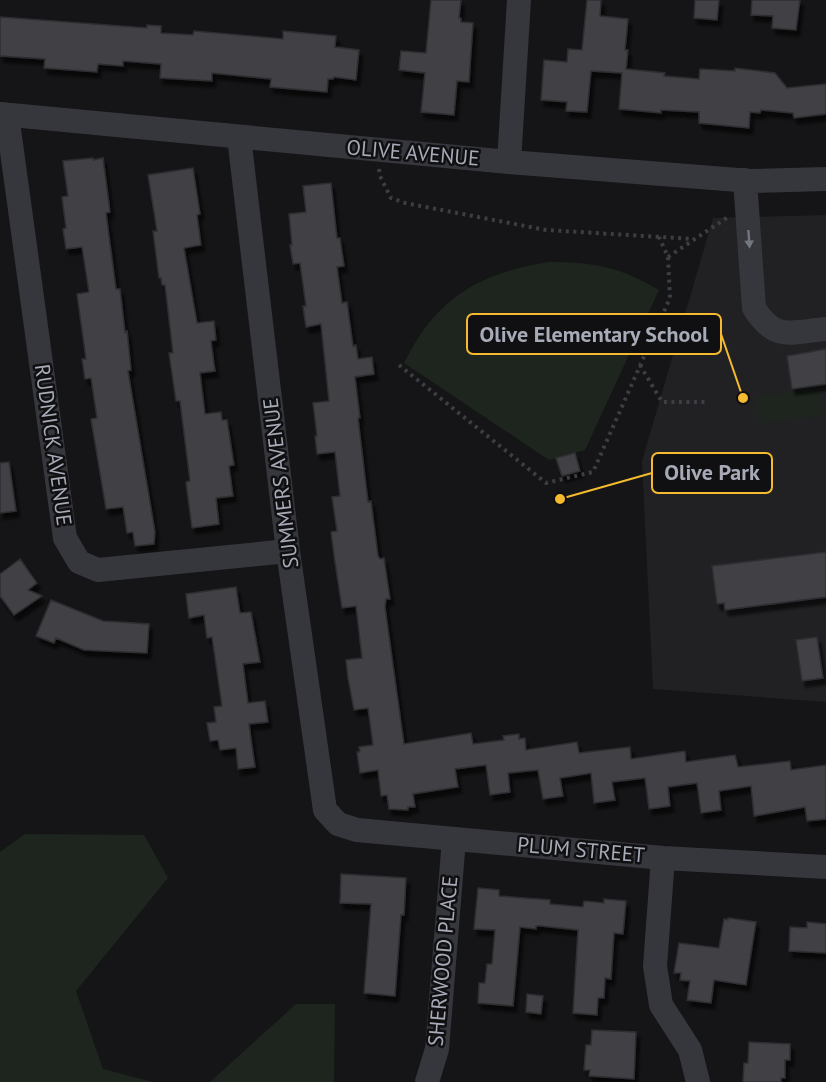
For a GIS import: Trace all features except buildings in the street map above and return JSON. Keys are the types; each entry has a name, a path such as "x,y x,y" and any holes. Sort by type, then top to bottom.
{"street":[{"path":"509,162 519,0"},
{"name":"OLIVE AVENUE","path":"4,115 509,162 745,180 826,179"},
{"name":"RUDNICK AVENUE","path":"4,115 65,538 79,562 98,570 288,551"},
{"name":"SUMMERS AVENUE","path":"239,136 288,551 325,810 338,824"},
{"path":"745,180 754,308 763,323 781,333 826,329"},
{"name":"PLUM STREET","path":"338,824 357,830 663,858 826,867"},
{"name":"SHERWOOD PLACE","path":"427,1082 437,1049 454,839"},
{"path":"663,858 655,966 661,1005 690,1050 698,1082"}],"path":[{"path":"378,150 380,176 391,198 405,203 546,230 694,239"},
{"path":"668,257 720,221 747,206"},
{"path":"399,365 546,483 593,472 670,298 668,257 659,237"},
{"path":"640,365 662,402 705,402"}],"shaded area":[{"path":"826,215 826,702 653,689 642,461 713,218"},
{"path":"548,262 606,267 632,276 659,290 585,450 549,460 404,363 425,328 438,313 465,291 480,282 512,270"},
{"path":"819,388 823,415 759,424 756,397"},
{"path":"25,834 144,835 168,878 76,991 103,1069 153,1082 0,1082 0,852"},
{"path":"296,1004 335,1004 334,1082 210,1082"}],"place":[{"name":"Olive Elementary School","path":"743,398"},
{"name":"Olive Park","path":"560,499"}]}
